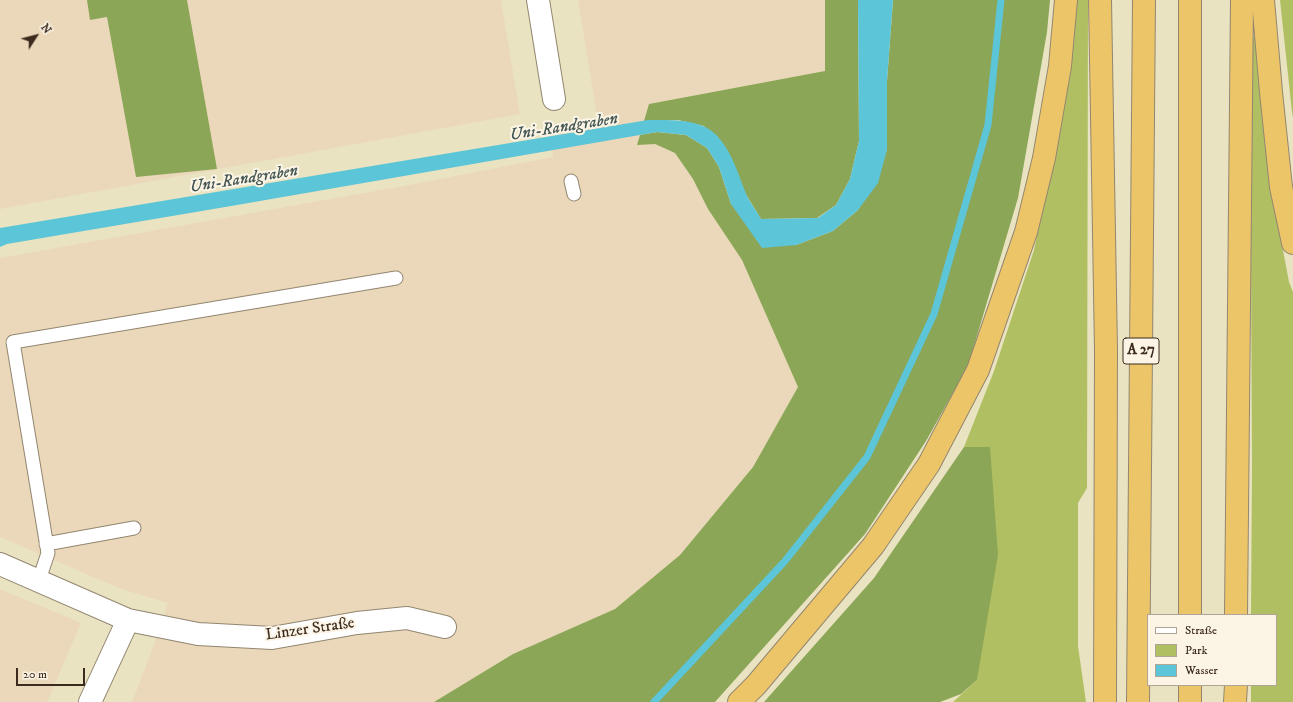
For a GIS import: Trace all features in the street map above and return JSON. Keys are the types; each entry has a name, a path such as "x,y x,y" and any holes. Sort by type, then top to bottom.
{"highway":[{"path":"739,702 873,546 930,464 978,370 1026,232 1044,158 1060,66 1066,0"},
{"path":"1100,0 1106,350 1105,702"},
{"name":"A 27","path":"1138,702 1144,0"},
{"path":"1190,0 1190,614"},
{"path":"1236,614 1242,0"},
{"path":"1263,0 1281,187 1293,243"},
{"path":"1190,686 1190,702"},
{"path":"1235,702 1236,686"}],"street":[{"path":"538,0 554,99"},
{"name":"Linzer Straße","path":"0,564 128,620 198,634 272,638 357,623 407,618 445,627"},
{"path":"90,702 128,620"}],"lane":[{"path":"39,580 48,553 13,342 396,278"},
{"path":"46,544 134,528"}],"shaded area":[{"path":"0,0 501,0 520,114 0,209"},
{"path":"578,0 825,0 826,71 649,104 655,144 675,153 693,179 708,209 742,260 798,387 753,467 680,555 615,609 513,654 434,702 132,702 168,603 121,589 0,537 0,258 409,185 553,157 549,126 597,117"},
{"path":"0,589 81,623 47,702 0,702"}],"green space":[{"path":"87,0 187,0 217,169 136,177 107,17 90,20"},
{"path":"825,0 858,0 859,141 850,179 836,205 817,218 761,219 704,126 678,120 644,121 649,104 825,71"},
{"path":"893,0 1050,0 1047,32 1018,198 968,366 926,441 865,534 715,702 434,702 513,654 615,609 680,555 753,467 798,387 742,260 708,209 693,179 675,153 655,144 637,145 640,135 657,132 686,135 707,148 719,167 731,204 796,245 833,231 858,210 887,150 887,81"},
{"path":"1074,0 1088,0 1087,488 1078,503 1078,646 1086,702 953,702 977,680 990,447 964,447 994,371 1034,250 1060,125"},
{"path":"1280,0 1293,0 1293,118 1292,112"},
{"path":"1250,36 1256,37 1272,192 1289,282 1293,292 1293,702 1251,702 1251,686 1277,686 1277,614 1251,614 1252,466"},
{"path":"964,447 990,447 998,555 977,680 961,694 940,702 764,702 874,578"}],"water":[{"path":"858,0 893,0 887,81 887,150 878,183 858,210 833,231 796,245 762,248 731,204 719,167 707,148 686,135 657,132 7,244 0,247 0,228 648,120 676,120 690,122 703,126 720,139 732,158 748,198 761,219 818,218 836,205 850,179 859,141"}],"waterway":[{"path":"654,702 785,561 867,457 934,314 988,125 1001,0"}],"water label":[{"name":"Uni-Randgraben","path":"564,128"},
{"name":"Uni-Randgraben","path":"244,180"}]}
